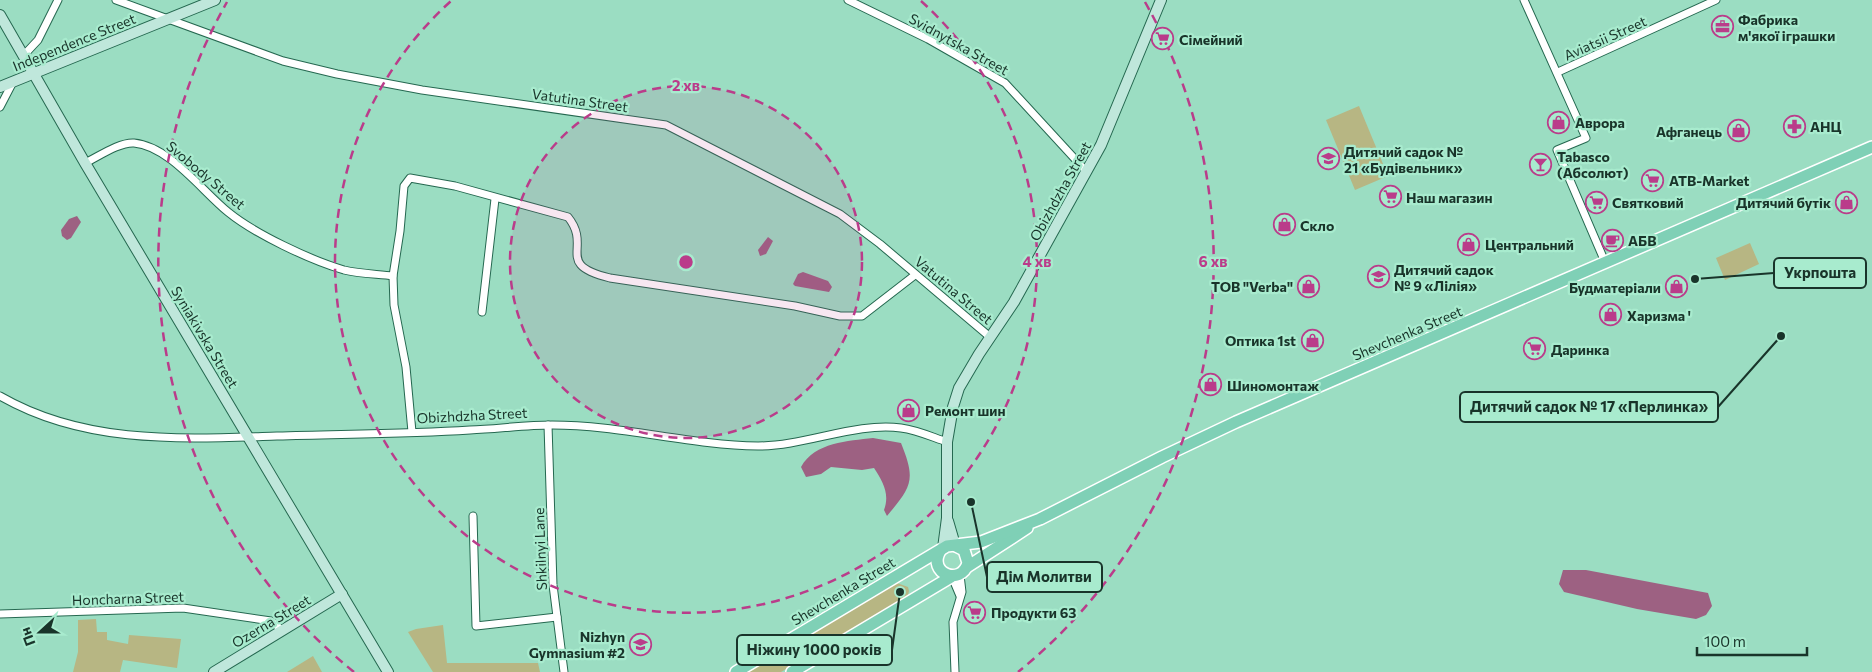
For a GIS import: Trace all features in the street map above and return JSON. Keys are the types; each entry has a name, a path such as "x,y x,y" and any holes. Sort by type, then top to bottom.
{"main road":[{"name":"Shevchenka Street","path":"956,546 981,542 1040,518 1228,426 1872,146"},
{"name":"Shevchenka Street","path":"792,672 957,574 1040,518"},
{"path":"956,546 966,554 957,574 943,574 938,567 937,559 942,550 956,546"},
{"name":"Shevchenka Street","path":"736,672 942,550"}],"street":[{"path":"24,55 38,40 58,0"},
{"name":"Vatutina Street","path":"116,0 283,61 337,74 422,90 666,125 840,214 880,244 990,338"},
{"name":"Independence Street","path":"0,87 215,0"},
{"name":"Svidnytska Street","path":"848,0 928,39 1005,83 1086,171"},
{"name":"Obizhdzha Street","path":"942,550 947,518 947,442 953,407 960,388 1014,302 1101,145 1161,0"},
{"path":"1524,0 1558,72 1586,138 1557,150 1605,262"},
{"name":"Aviatsii Street","path":"1558,72 1716,0"},
{"name":"Syniakivska Street","path":"0,15 85,163 388,672"},
{"path":"0,107 12,82"},
{"name":"Svobody Street","path":"85,163 121,146 133,143 158,150 229,213 269,237 300,253 345,270 393,276"},
{"path":"412,432 406,367 394,304 393,276 406,181 410,178 447,185 495,199 552,211 568,217 578,234 576,254 579,265 592,274 795,306 840,316 862,316 915,275"},
{"path":"482,312 495,199"},
{"name":"Obizhdzha Street","path":"0,396 24,410 90,430 129,436 182,439 412,432 548,425 604,427 755,446 795,443 877,427 889,427 915,430 947,442"},
{"name":"Shkilnyi Lane","path":"548,425 553,585 564,672"},
{"path":"473,516 476,626 557,617"},
{"name":"Obizhdzha Street","path":"947,518 956,546"},
{"path":"955,672 953,622 961,596 957,574"},
{"name":"Ozerna Street","path":"214,672 342,594"},
{"name":"Honcharna Street","path":"0,614 182,608 271,621 282,630"}],"shaded area":[{"path":"1359,106 1388,176 1355,190 1326,120"},
{"path":"77,216 81,222 71,238 67,240 62,236 61,230 69,219"},
{"path":"768,237 773,241 766,254 760,256 758,250"},
{"path":"1750,243 1759,264 1725,280 1716,258"},
{"path":"803,272 828,281 832,287 829,292 795,286 793,284 798,274"},
{"path":"873,438 901,443 909,466 909,482 906,489 887,516 884,510 886,504 885,488 874,468 862,470 831,467 821,474 806,477 801,467 815,452 823,448 843,442"},
{"path":"1563,570 1586,570 1708,593 1712,606 1706,615 1696,619 1637,609 1564,592 1559,584"},
{"path":"897,583 908,587 907,599 781,672 745,672"},
{"path":"96,619 97,632 107,632 107,640 128,644 129,635 181,639 177,668 123,660 120,672 73,672 78,652 78,620"},
{"path":"443,625 447,663 538,663 540,672 433,672 408,632"},
{"path":"313,656 322,672 287,672"}],"place":[{"name":"Фабрика м'якої іграшки","path":"1722,27"},
{"name":"Сімейний","path":"1163,39"},
{"name":"Аврора","path":"1559,122"},
{"name":"АНЦ","path":"1794,126"},
{"name":"Афганець","path":"1738,131"},
{"name":"Дитячий садок № 21 «Будівельник»","path":"1328,159"},
{"name":"Tabasco (Абсолют)","path":"1541,164"},
{"name":"ATB-Market","path":"1653,180"},
{"name":"Наш магазин","path":"1390,197"},
{"name":"Святковий","path":"1596,202"},
{"name":"Дитячий бутік","path":"1847,202"},
{"name":"Скло","path":"1284,225"},
{"name":"АБВ","path":"1612,240"},
{"name":"Центральний","path":"1469,244"},
{"name":"Дитячий садок № 9 «Лілія»","path":"1378,277"},
{"name":"Укрпошта","path":"1695,279"},
{"name":"ТОВ \"Verba\"","path":"1309,286"},
{"name":"Будматеріали","path":"1677,287"},
{"name":"Харизма '","path":"1611,315"},
{"name":"Дитячий садок № 17 «Перлинка»","path":"1781,336"},
{"name":"Оптика 1st","path":"1312,340"},
{"name":"Даринка","path":"1535,349"},
{"name":"Шиномонтаж","path":"1211,385"},
{"name":"Ремонт шин","path":"909,410"},
{"name":"Дім Молитви","path":"971,502"},
{"name":"Ніжину 1000 років","path":"900,592"},
{"name":"Продукти 63","path":"975,612"},
{"name":"Nizhyn Gymnasium #2","path":"641,644"}]}
